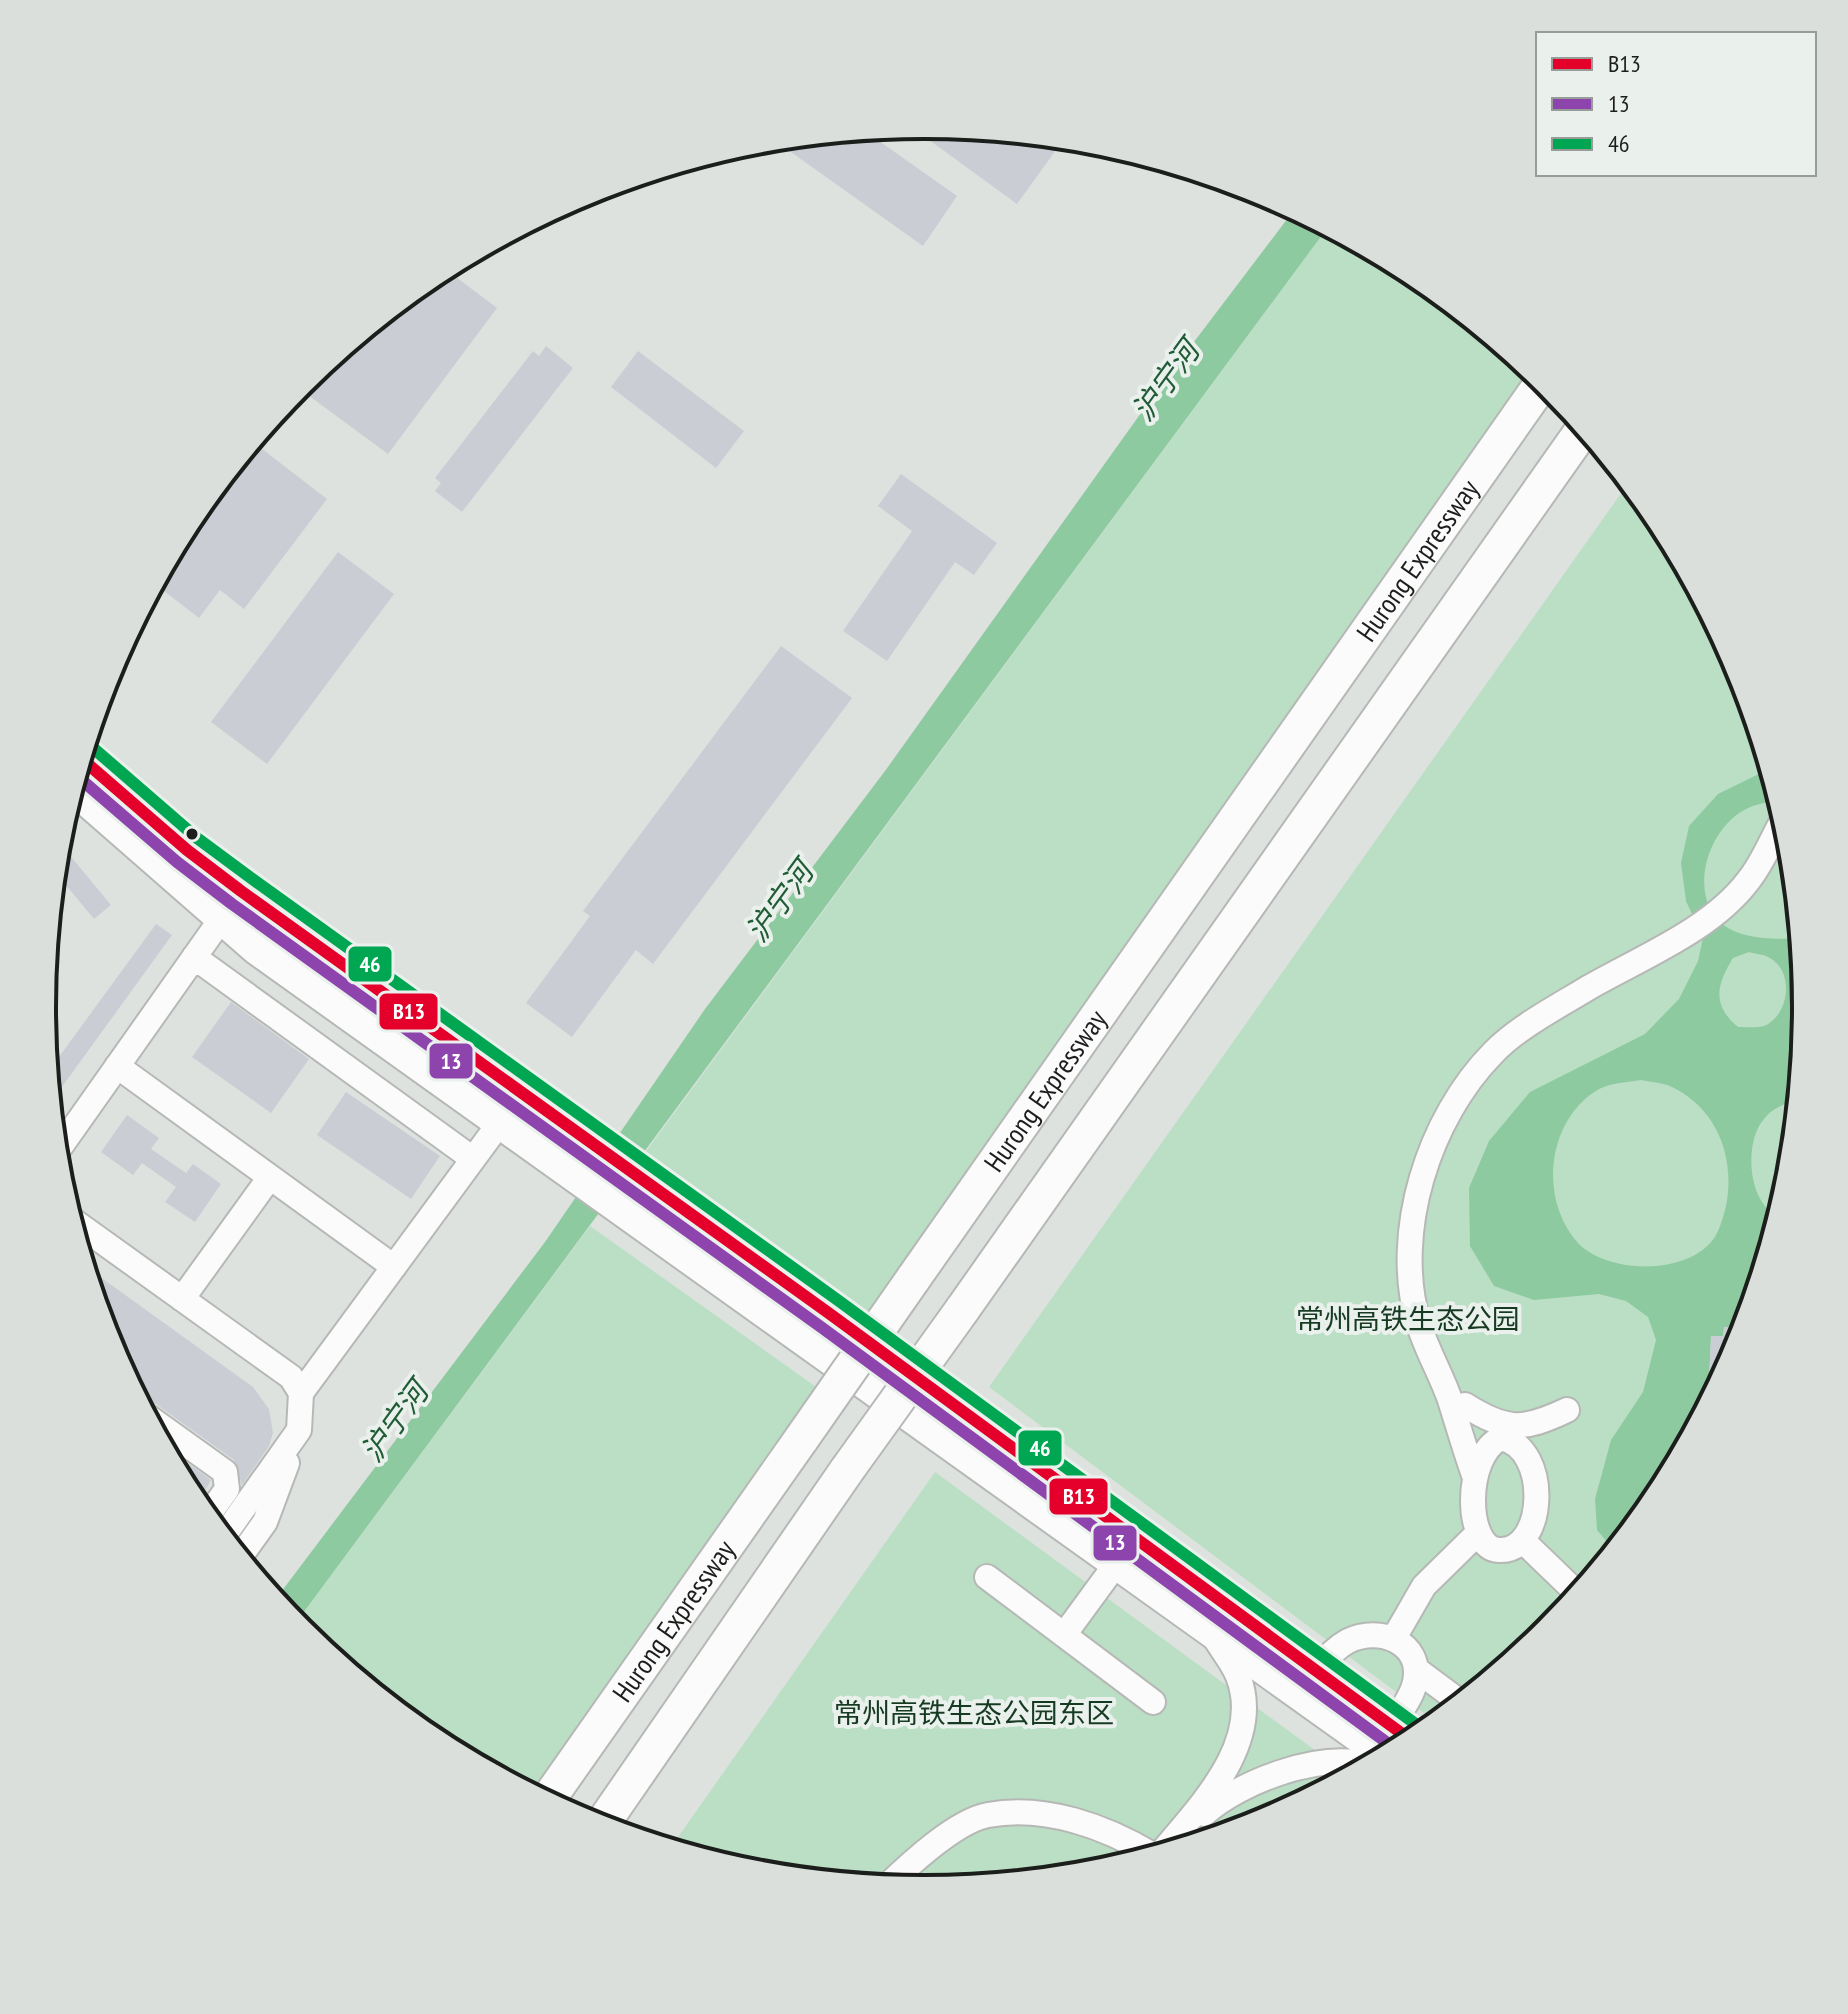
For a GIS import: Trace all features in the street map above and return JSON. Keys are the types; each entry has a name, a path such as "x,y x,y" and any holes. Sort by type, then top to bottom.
{"highway":[{"name":"Hurong Expressway","path":"554,1791 1536,391"},
{"name":"Hurong Expressway","path":"608,1815 847,1470 1578,436"}],"main road":[{"path":"91,766 187,850 241,891 636,1175 1400,1733"},
{"path":"82,798 256,949 1375,1749"}],"lane":[{"path":"1474,1475 1504,1436 1567,1410 1546,1440 1533,1467 1535,1511 1523,1541 1510,1550 1495,1551 1483,1544 1478,1533 1474,1475 1442,1381 1417,1321 1410,1264 1417,1195 1433,1144 1457,1097 1494,1051 1589,988 1655,954 1730,901 1749,880 1774,835"},
{"path":"66,1138 241,891"},
{"path":"194,957 473,1159"},
{"path":"117,1066 394,1267"},
{"path":"246,1549 265,1522 299,1430 301,1393 521,1094"},
{"path":"182,1299 270,1177"},
{"path":"85,1229 291,1377 301,1393"},
{"path":"1442,1381 1465,1405 1504,1436 1533,1467"},
{"path":"230,1528 299,1430"},
{"path":"175,1446 225,1472 227,1489 215,1506"},
{"path":"1394,1638 1424,1586 1478,1533"},
{"path":"1523,1541 1570,1586"},
{"path":"1064,1635 1116,1564"},
{"path":"987,1577 1153,1702"},
{"path":"1174,1838 1228,1766 1244,1716 1239,1677 1212,1633"},
{"path":"1316,1670 1350,1640 1371,1635 1394,1638 1407,1646 1417,1670 1402,1732"},
{"path":"1417,1670 1452,1696"},
{"path":"1181,1836 1224,1796 1281,1773 1349,1759 1355,1761"},
{"path":"899,1874 925,1849 987,1815 1058,1815 1117,1833 1140,1847"}],"green space":[{"path":"1321,236 1406,285 1452,318 1524,380 865,1319 641,1158"},
{"name":"常州高铁生态公园","path":"1622,492 1676,573 1726,675 1746,728 1762,782 1785,894 1792,1007 1785,1120 1762,1232 1746,1286 1702,1391 1646,1489 1577,1579 1538,1621 1496,1660 1426,1715 989,1387"},
{"path":"590,1226 819,1389 540,1785 490,1759 396,1696 303,1613"},
{"name":"常州高铁生态公园东区","path":"935,1472 1340,1768 1256,1809 1203,1829 1149,1845 1037,1868 924,1875 867,1873 811,1868 755,1858 677,1838"}],"water":[{"name":"沪宁河","path":"1287,219 1321,236 303,1613 282,1591 545,1242 705,1009 885,771 1156,392"},
{"path":"1760,774 1767,802 1748,808 1725,826 1709,854 1704,885 1713,914 1730,929 1765,938 1789,938 1792,1007 1786,1104 1767,1115 1753,1142 1751,1156 1755,1185 1767,1208 1746,1286 1730,1327 1724,1327 1723,1336 1711,1336 1709,1375 1702,1391 1646,1489 1607,1542 1597,1530 1595,1499 1611,1440 1643,1392 1656,1340 1648,1317 1626,1301 1599,1294 1534,1300 1494,1286 1470,1246 1469,1188 1489,1141 1530,1092 1645,1034 1679,999 1698,961 1703,938 1686,901 1681,863 1689,826 1718,794","holes":["1749,952 1766,956 1777,963 1782,972 1786,992 1784,1003 1773,1020 1764,1026 1738,1027 1721,1003 1719,995 1723,978 1733,958","1641,1080 1659,1083 1694,1101 1718,1133 1728,1171 1725,1212 1708,1246 1692,1256 1673,1263 1631,1266 1592,1254 1578,1243 1565,1225 1557,1205 1553,1183 1554,1161 1568,1120 1582,1102 1599,1089"]}],"building":[{"path":"928,139 1056,149 1017,204"},
{"path":"879,141 957,196 923,246 788,150"},
{"path":"455,277 497,308 388,454 308,395 396,318"},
{"path":"546,346 573,368 462,512 435,491 441,483 435,478 533,351 539,356"},
{"path":"638,351 744,431 716,468 611,387"},
{"path":"261,448 327,499 244,609 220,590 199,618 163,590 202,525"},
{"path":"901,474 997,543 974,575 955,562 887,661 843,631 912,531 878,506"},
{"path":"338,552 394,594 267,764 211,722"},
{"path":"781,646 852,698 653,964 636,950 572,1037 526,1003 590,916 583,911"},
{"path":"70,855 111,905 94,919 65,884"},
{"path":"156,924 172,935 60,1089 58,1059"},
{"path":"231,1002 309,1059 271,1113 192,1057"},
{"path":"346,1092 440,1156 411,1199 317,1135"},
{"path":"127,1115 159,1138 151,1149 186,1173 193,1164 221,1184 195,1222 165,1202 176,1187 142,1163 133,1175 101,1152"},
{"path":"99,1276 253,1387 269,1409 273,1433 269,1446 242,1485 234,1460 153,1404 122,1339"},
{"path":"1724,1327 1730,1327 1709,1375 1711,1336 1723,1336"},
{"path":"184,1461 211,1480 204,1492"}],"transit line":[{"name":"46","path":"95,750 197,838 251,878 839,1301 1414,1723"},
{"name":"B13","path":"91,766 187,850 241,891 830,1314 1400,1732"},
{"name":"13","path":"86,783 177,862 232,904 821,1327 1386,1742"}]}
